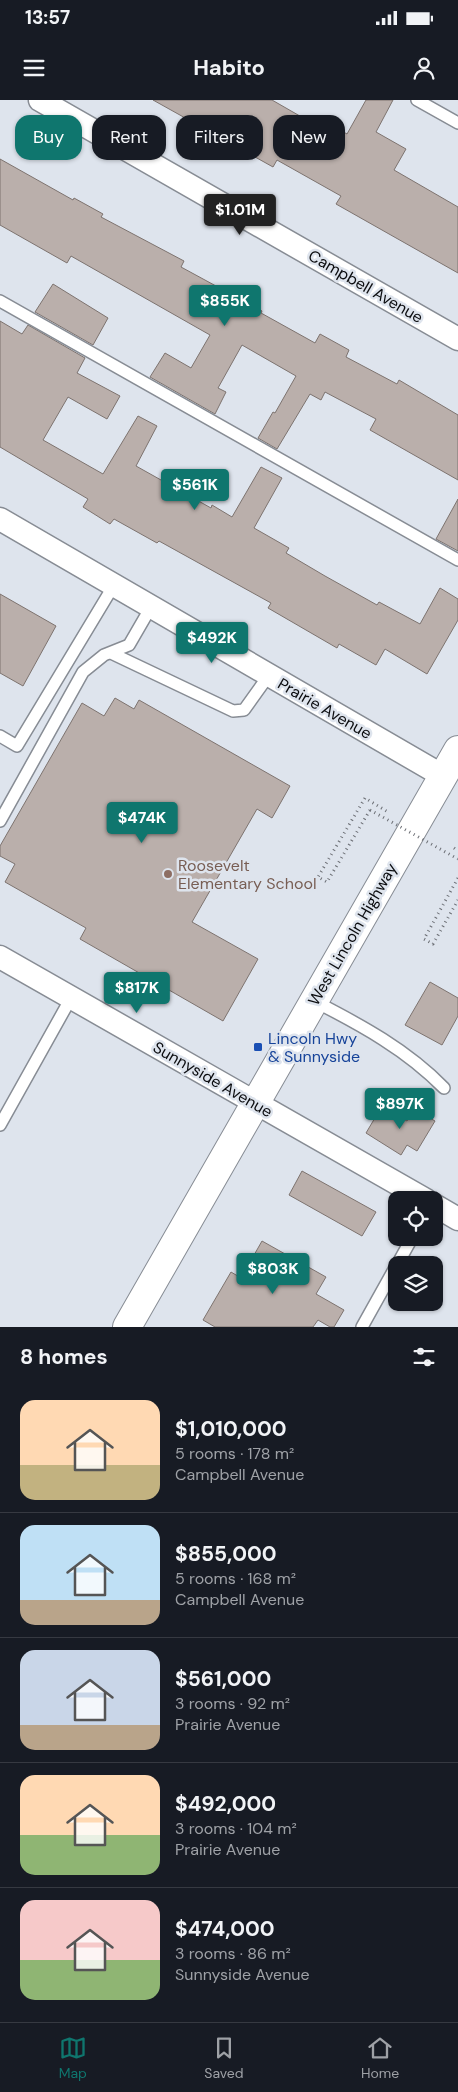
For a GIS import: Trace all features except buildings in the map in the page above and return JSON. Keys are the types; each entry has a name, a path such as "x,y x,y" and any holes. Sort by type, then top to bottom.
{"main road":[{"name":"West Lincoln Highway","path":"131,1326 458,750"}],"street":[{"name":"Campbell Avenue","path":"40,100 458,339"},
{"name":"Prairie Avenue","path":"0,519 443,776"},
{"name":"Sunnyside Avenue","path":"0,957 410,1191"},
{"path":"443,1210 458,1219"}],"lane":[{"path":"417,100 458,123"},
{"path":"0,301 458,560"},
{"path":"0,736 17,746 114,585"},
{"path":"0,821 83,672 104,655 129,645 151,607"},
{"path":"111,653 233,711 244,710 269,675"},
{"path":"0,1125 71,998"},
{"path":"314,1001 369,1029 430,1074 444,1088"},
{"path":"362,1327 388,1280"}],"path":[{"path":"388,812 364,798 318,877 327,882 370,810 458,859"},
{"path":"454,848 458,851"},
{"path":"458,878 424,939 433,944 458,900"}],"place":[{"name":"Roosevelt Elementary School","path":"168,874"},
{"name":"Lincoln Hwy & Sunnyside","path":"258,1047"}]}
